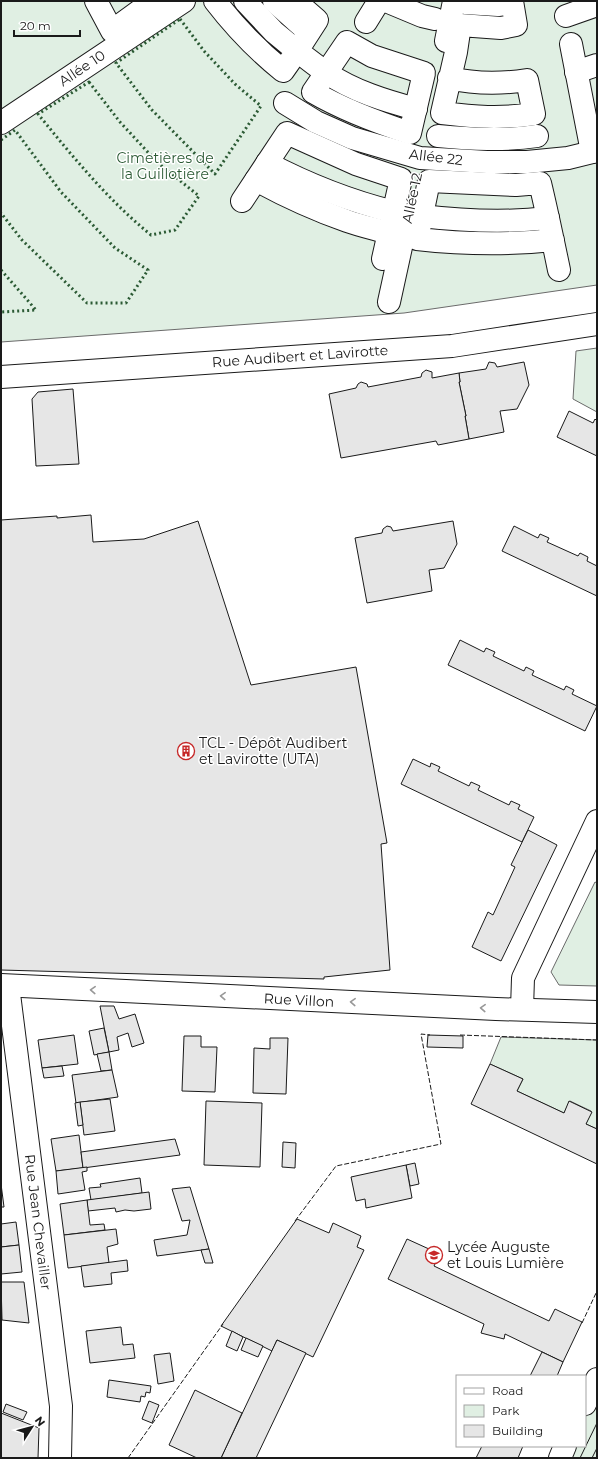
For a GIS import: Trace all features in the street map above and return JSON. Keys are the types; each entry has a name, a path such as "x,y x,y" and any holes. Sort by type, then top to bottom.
{"street":[{"path":"96,1 112,30 130,8 153,1"},
{"name":"Allée 10","path":"1,122 184,1"},
{"path":"215,1 236,27 255,47 283,71 317,20 295,1"},
{"path":"245,1 274,32 326,73 359,90 416,109 421,87 380,74 339,54 326,73"},
{"path":"274,1 309,32"},
{"path":"366,22 379,1"},
{"path":"386,1 422,16 436,19"},
{"path":"459,2 498,5 512,2 516,25 501,28 460,25 442,113 485,118 508,118 532,104"},
{"name":"Allée 12","path":"389,302 399,263 420,158 459,2"},
{"path":"566,16 597,5"},
{"path":"570,44 584,79 590,105 595,152"},
{"path":"584,79 597,66"},
{"path":"448,85 508,83 527,80 541,161"},
{"name":"Allée 22","path":"285,103 316,122 352,138 420,158 487,162 527,162 568,158 595,152"},
{"path":"438,136 472,139 518,139 537,136"},
{"path":"242,201 281,142 335,170 370,183 398,190 383,259"},
{"path":"262,171 307,182 368,205 394,212"},
{"path":"262,171 280,193 348,222 389,233"},
{"path":"553,240 524,243 488,244 417,239 426,194 488,198 523,198 543,196 553,240 559,270"},
{"path":"421,216 487,222 522,221 548,218"},
{"name":"Rue Audibert et Lavirotte","path":"1,377 452,346 597,324"},
{"path":"522,1009 523,978 597,821"},
{"name":"Rue Villon","path":"5,986 597,1012"},
{"name":"Rue Jean Chevailler","path":"5,986 61,1406 60,1458"},
{"path":"586,1402 597,1379"},
{"path":"560,1458 565,1447"}],"green space":[{"name":"Cimetières de la Guillotière","path":"1,1 597,1 597,285 404,313 1,342"},
{"path":"597,348 597,412 573,399 576,351"},
{"path":"595,882 597,883 597,986 559,985 551,972"},
{"path":"501,1037 597,1040 597,1129 586,1124 591,1111 570,1101 564,1113 517,1091 523,1079 490,1064"},
{"path":"597,1393 597,1458 566,1458 572,1447 586,1447 586,1416"}],"building":[{"path":"489,362 495,363 497,367 524,362 529,385 517,409 500,411 504,432 469,439 459,382 459,373 486,369"},
{"path":"426,370 432,372 432,378 459,373 459,382 469,439 438,445 436,441 341,458 329,394 356,388 361,382 367,384 368,387 421,377 422,373"},
{"path":"73,389 79,464 36,466 32,399 38,392"},
{"path":"569,411 593,423 595,419 597,421 597,456 557,437"},
{"name":"TCL - Dépôt Audibert et Lavirotte (UTA)","path":"91,515 93,542 144,539 198,521 251,685 356,667 387,843 381,844 390,970 324,977 324,979 1,970 1,520"},
{"path":"453,521 457,544 444,568 429,570 432,591 367,603 355,538 382,533 383,529 387,526 391,527 393,531"},
{"path":"514,526 538,538 540,534 549,538 547,542 578,556 580,553 588,557 587,561 597,566 597,596 502,551"},
{"path":"460,640 484,652 486,648 495,652 493,656 524,671 526,667 534,671 532,675 564,690 566,686 574,690 572,694 597,706 585,731 448,665"},
{"path":"413,759 430,767 431,763 440,767 438,771 469,786 471,782 480,786 478,790 509,805 511,801 520,805 518,809 534,817 522,842 401,784"},
{"path":"528,830 557,845 501,961 472,947 488,912 493,915 515,867 511,865"},
{"path":"100,1006 114,1006 119,1019 135,1014 144,1043 132,1047 128,1033 117,1037 119,1050 109,1052"},
{"path":"104,1028 109,1052 94,1055 89,1031"},
{"path":"74,1035 78,1064 42,1068 38,1040"},
{"path":"428,1035 463,1036 463,1048 427,1047"},
{"path":"184,1036 201,1036 201,1047 217,1047 215,1092 182,1091"},
{"path":"270,1038 288,1038 286,1094 253,1093 254,1048 270,1049"},
{"path":"109,1052 112,1070 101,1071 97,1054"},
{"path":"490,1064 523,1079 517,1091 564,1113 569,1101 592,1112 586,1124 597,1129 597,1164 471,1104"},
{"path":"62,1066 64,1076 44,1078 42,1068"},
{"path":"112,1070 118,1097 76,1103 72,1075"},
{"path":"110,1099 115,1131 84,1135 80,1102"},
{"path":"206,1101 262,1103 260,1167 204,1165"},
{"path":"80,1102 83,1125 78,1126 75,1103"},
{"path":"79,1135 83,1168 56,1171 51,1139"},
{"path":"175,1139 180,1155 83,1168 81,1152"},
{"path":"283,1142 296,1143 295,1168 282,1167"},
{"path":"415,1163 419,1184 410,1186 406,1165"},
{"path":"406,1165 412,1198 366,1208 365,1199 356,1201 351,1177"},
{"path":"87,1167 87,1171 82,1172 85,1190 58,1194 56,1171"},
{"path":"140,1178 142,1193 91,1200 89,1188 101,1187 100,1184"},
{"path":"1,1184 4,1207 1,1207"},
{"path":"190,1187 209,1249 157,1256 154,1240 187,1235 190,1220 182,1221 172,1189"},
{"path":"149,1192 151,1209 134,1211 125,1210 116,1212 115,1208 88,1211 87,1200"},
{"path":"87,1200 90,1225 104,1224 105,1230 64,1235 60,1204"},
{"path":"297,1219 329,1233 333,1223 361,1236 357,1247 364,1250 313,1357 277,1340 272,1351 221,1326"},
{"path":"16,1222 19,1245 1,1247 1,1224"},
{"path":"116,1229 118,1244 107,1247 109,1263 68,1268 64,1235"},
{"path":"407,1239 440,1254 434,1266 549,1321 555,1309 582,1322 563,1362 505,1334 504,1339 481,1333 484,1324 388,1279"},
{"path":"19,1245 22,1272 1,1274 1,1247"},
{"path":"209,1249 213,1263 205,1263 201,1250"},
{"path":"127,1260 128,1271 111,1273 112,1284 84,1287 81,1266"},
{"path":"1,1282 24,1282 29,1323 2,1320"},
{"path":"121,1327 123,1345 133,1344 135,1358 90,1363 86,1331"},
{"path":"232,1331 243,1337 237,1351 226,1346"},
{"path":"246,1338 263,1346 258,1357 241,1350"},
{"path":"277,1340 306,1353 256,1458 221,1458"},
{"path":"542,1352 563,1362 557,1375 530,1375"},
{"path":"170,1353 174,1381 158,1384 154,1355"},
{"path":"109,1380 151,1386 150,1393 146,1392 145,1397 141,1396 140,1402 107,1397"},
{"path":"195,1390 242,1413 221,1458 197,1458 169,1445"},
{"path":"149,1401 159,1405 152,1423 142,1419"},
{"path":"6,1404 27,1412 23,1420 3,1412"},
{"path":"1,1413 39,1428 38,1458 1,1458"},
{"path":"482,1447 523,1447 518,1458 476,1458"}],"tram line":[{"path":"586,1446 597,1423"},
{"path":"580,1458 585,1447"},
{"path":"592,1458 597,1448"}],"hedge":[{"path":"180,19 204,51 235,84 261,106 215,174 152,110 116,63 180,19"},
{"path":"89,82 120,122 157,162 199,196 175,230 151,235 135,222 78,162 38,114 89,82"},
{"path":"1,140 15,130 61,192 115,248 148,270 126,303 87,303 22,240 1,213"},
{"path":"1,270 36,310 1,312"}],"fence":[{"path":"295,1221 336,1166 441,1144 421,1034 430,1035"},
{"path":"460,1035 597,1040"},
{"path":"582,1323 597,1291"},
{"path":"128,1458 223,1324"}],"place":[{"name":"TCL - Dépôt Audibert et Lavirotte (UTA)","path":"186,751"},
{"name":"Lycée Auguste et Louis Lumière","path":"434,1255"}]}
